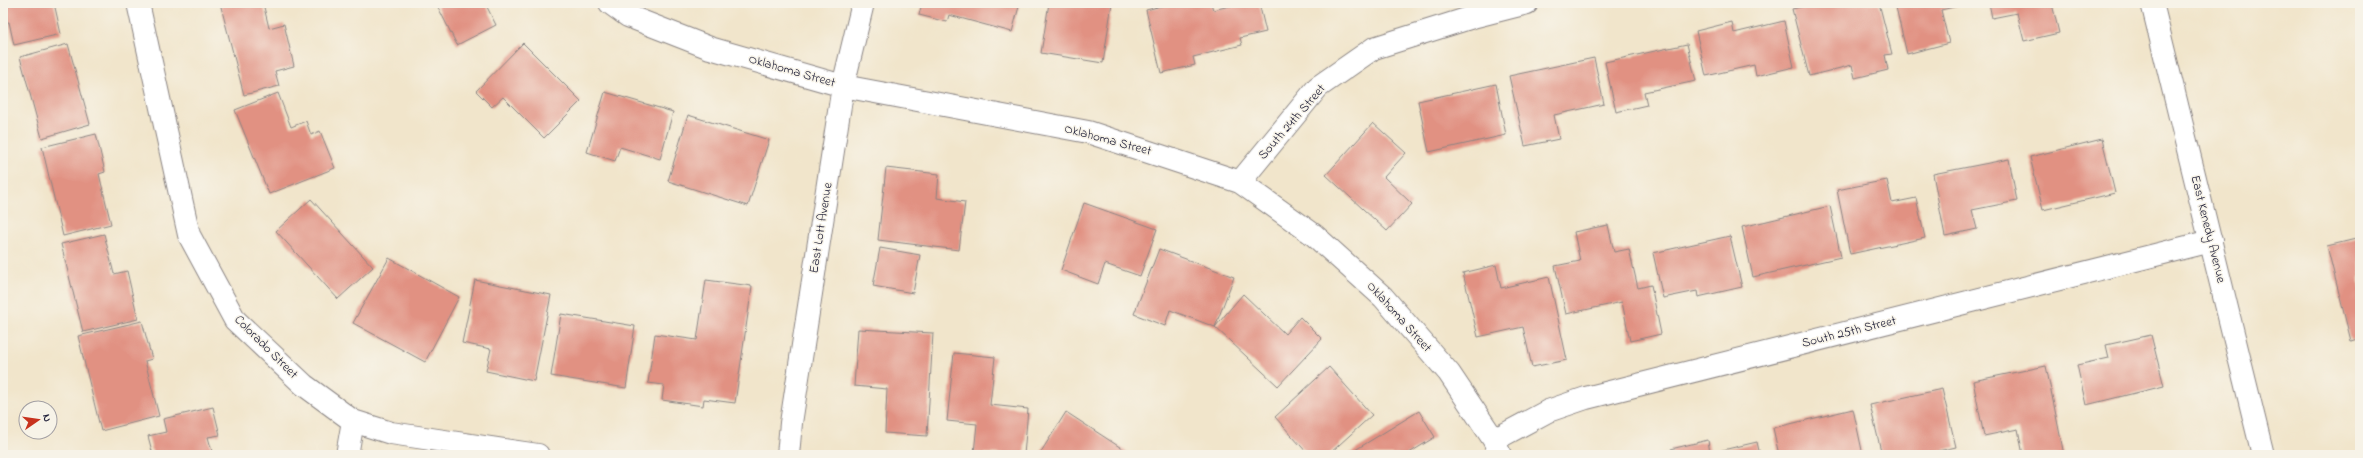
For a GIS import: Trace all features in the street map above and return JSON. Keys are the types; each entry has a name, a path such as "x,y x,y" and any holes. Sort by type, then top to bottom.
{"street":[{"name":"Colorado Street","path":"138,3 189,236 235,320 304,385 353,421 391,432 538,455"},
{"name":"Oklahoma Street","path":"610,3 628,16 710,48 843,86 1088,132 1240,182 1314,235 1383,296 1449,373 1497,448"},
{"name":"East Lott Avenue","path":"788,455 791,423 843,86 863,3"},
{"name":"South 24th Street","path":"1240,182 1318,87 1374,48 1476,16 1527,3"},
{"name":"East Kenedy Avenue","path":"2152,3 2263,455"},
{"name":"South 25th Street","path":"1497,448 1548,411 1586,398 2211,241"},
{"path":"347,455 353,421"}],"building":[{"path":"3,3 54,3 61,34 14,45 9,22 3,23"},
{"path":"220,3 263,3 269,28 284,24 294,66 275,71 279,86 244,95"},
{"path":"436,3 485,3 496,25 457,45"},
{"path":"922,3 1020,3 1012,32 949,15 947,22 919,15"},
{"path":"1049,3 1112,3 1103,63 1041,53"},
{"path":"1173,3 1211,3 1213,10 1242,3 1259,3 1266,32 1240,38 1242,45 1193,57 1195,65 1161,73 1146,10"},
{"path":"1818,3 1879,3 1892,54 1885,55 1888,70 1855,78 1852,65 1809,76 1792,9"},
{"path":"1895,3 1967,4 1941,10 1949,43 1907,54"},
{"path":"1989,3 2054,3 2052,4 2059,33 2024,41 2017,13 1992,18"},
{"path":"1784,21 1794,67 1756,76 1754,65 1706,76 1696,31 1732,22 1734,33"},
{"path":"523,43 581,101 544,138 503,97 492,107 476,91"},
{"path":"68,44 90,124 42,138 20,57"},
{"path":"1687,44 1696,81 1644,92 1647,105 1616,112 1605,62"},
{"path":"1594,58 1604,104 1554,115 1559,139 1525,146 1509,76"},
{"path":"1496,84 1506,135 1429,152 1418,101"},
{"path":"605,92 673,112 660,159 620,147 615,161 587,152"},
{"path":"278,93 291,127 306,121 311,135 320,131 335,168 269,194 235,110"},
{"path":"688,115 769,140 748,206 668,181"},
{"path":"1373,123 1406,153 1384,177 1412,204 1387,231 1326,175"},
{"path":"96,134 105,172 99,174 111,224 63,236 42,147"},
{"path":"2102,139 2115,193 2043,210 2030,157"},
{"path":"2009,159 2017,201 1972,210 1977,229 1945,236 1933,174"},
{"path":"886,168 939,174 937,198 965,202 959,250 878,240"},
{"path":"1887,180 1892,203 1916,198 1925,238 1850,254 1837,190"},
{"path":"311,199 373,267 338,299 276,231"},
{"path":"1084,203 1157,229 1140,276 1105,264 1098,284 1061,270"},
{"path":"1830,206 1841,257 1753,277 1742,227"},
{"path":"1608,225 1614,252 1629,249 1638,288 1651,285 1661,334 1630,341 1622,302 1566,314 1555,266 1580,261 1574,232"},
{"path":"104,234 114,274 127,271 138,319 83,332 61,244"},
{"path":"1730,236 1742,287 1698,297 1697,291 1663,298 1653,253"},
{"path":"2360,238 2360,338 2351,341 2327,246"},
{"path":"880,248 920,255 913,293 873,286"},
{"path":"1159,249 1234,277 1215,327 1170,310 1165,326 1134,314"},
{"path":"389,258 459,297 425,362 353,323"},
{"path":"1496,265 1501,288 1549,277 1567,360 1532,367 1523,327 1478,337 1463,273"},
{"path":"475,280 551,295 534,381 486,371 491,349 462,343"},
{"path":"706,280 752,286 735,403 704,399 703,406 662,400 664,385 648,383 655,334 697,340"},
{"path":"1243,294 1285,334 1300,317 1322,339 1278,386 1215,327"},
{"path":"561,314 635,326 626,388 551,376"},
{"path":"142,321 152,359 145,361 159,416 101,431 78,336"},
{"path":"858,329 933,333 927,436 885,433 887,389 854,386"},
{"path":"2151,335 2164,386 2086,405 2077,365 2109,358 2106,345"},
{"path":"954,353 995,357 990,405 1028,409 1024,455 974,453 977,424 947,421"},
{"path":"2046,366 2064,455 2023,455 2018,429 1984,436 1973,381"},
{"path":"1329,367 1372,415 1328,455 1309,455 1275,417"},
{"path":"1942,389 1956,447 1921,455 1882,455 1870,405"},
{"path":"213,407 220,435 208,437 213,455 153,455 148,436 166,432 163,419"},
{"path":"1853,409 1863,455 1779,455 1773,428"},
{"path":"1419,411 1435,437 1406,455 1347,455"},
{"path":"1066,412 1132,455 1039,455"},
{"path":"1708,440 1710,453 1757,442 1760,455 1672,455 1671,449"}]}
